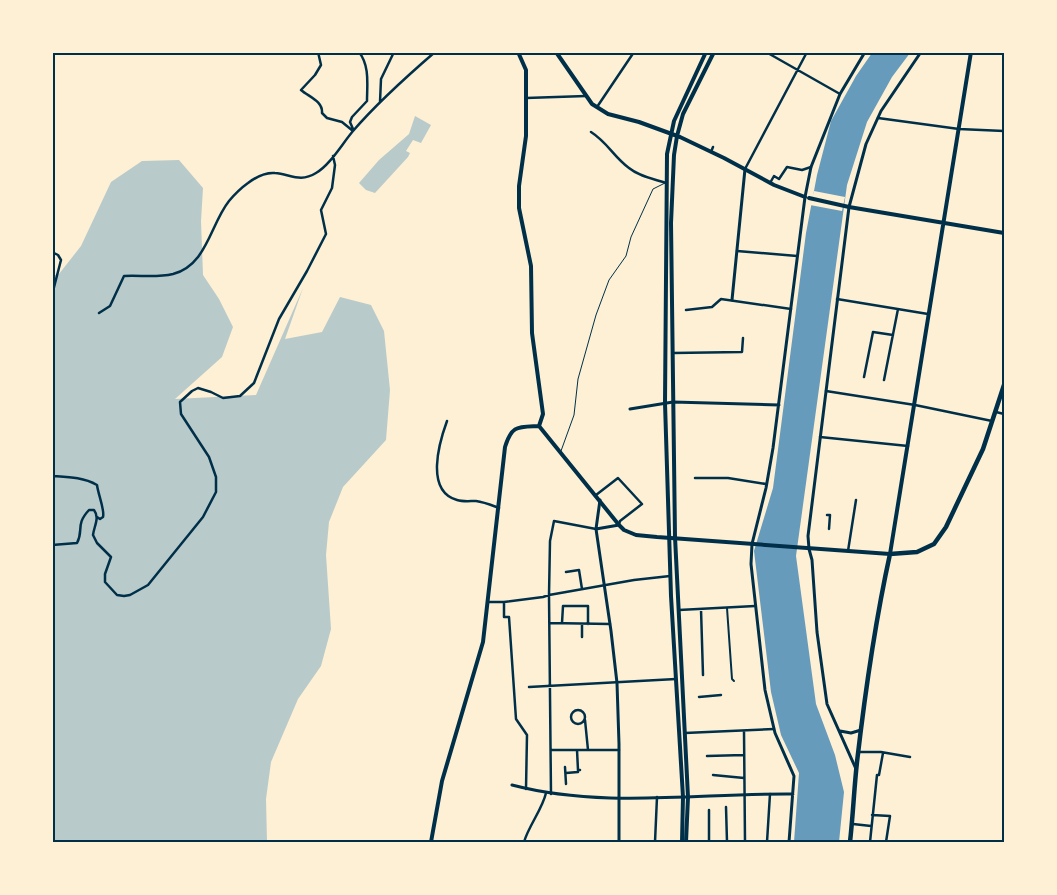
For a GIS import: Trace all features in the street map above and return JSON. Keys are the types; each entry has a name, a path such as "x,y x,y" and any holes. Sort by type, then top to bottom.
{"highway":[{"path":"850,842 858,752 874,640 890,554 917,552 934,544 946,527 971,475 993,422 1004,385"}],"main road":[{"path":"518,52 526,70 526,136 518,196 531,266 532,333 543,414 539,426"},
{"path":"556,52 592,104 608,114 639,122 712,150 770,183 807,198 847,207 1004,233"},
{"path":"682,842 686,797 670,576 665,403 667,154 674,121 706,52"},
{"path":"686,842 685,698 675,538 671,353 673,312 671,223 674,155 677,136 683,114 714,52"},
{"path":"539,426 619,525 624,530 636,535 890,554 971,52"},
{"path":"431,842 442,781 482,642 505,447 509,434 520,427 539,426"}],"street":[{"path":"353,130 350,122 352,117 367,102 368,75 363,58 359,52"},
{"path":"380,102 381,79 394,52"},
{"path":"99,313 110,306 124,276 156,277 175,274 196,260 228,202 247,183 263,174 276,172 298,178 307,177 322,168 353,130 380,102 435,52"},
{"path":"597,107 634,52"},
{"path":"766,52 840,94"},
{"path":"732,300 745,169 807,52"},
{"path":"789,842 794,776 774,729 765,690 751,564 752,544 766,484 779,405 797,256 811,167 840,94 865,52"},
{"path":"856,770 828,704 817,632 812,560 808,536 813,513 847,207 866,144 881,111 921,52"},
{"path":"318,53 321,65 315,75 301,90 319,103 322,113 327,118 342,122 353,130"},
{"path":"526,98 586,96"},
{"path":"878,118 959,128 1004,131"},
{"path":"591,132 601,139 630,169 644,177 667,183"},
{"path":"52,545 77,543 80,538 80,522 89,510 94,510 96,517 93,535 111,557 105,574 105,582 117,595 130,596 148,585 203,517 216,492 216,477 209,457 181,414 180,402 198,388 223,398 240,396 254,384 279,319 326,234 322,210 332,188 335,164 333,156"},
{"path":"770,183 774,176 779,179 787,167 802,170 811,167"},
{"path":"737,251 797,256"},
{"path":"52,252 58,255 61,260 52,295"},
{"path":"686,310 712,307 721,299 791,309"},
{"path":"837,299 929,314"},
{"path":"884,380 898,309"},
{"path":"864,377 873,332 893,335"},
{"path":"671,353 742,352 743,338"},
{"path":"826,391 915,405 993,422"},
{"path":"630,409 672,402 779,405"},
{"path":"996,412 1004,414"},
{"path":"447,421 436,465 436,475 446,494 455,500 478,501 498,508"},
{"path":"820,437 908,446"},
{"path":"52,476 78,478 97,485 104,512 103,517 100,519 96,517"},
{"path":"551,794 549,595 550,541 554,521 596,529 619,525 620,521 642,504 618,478 596,495"},
{"path":"695,478 728,478 766,484"},
{"path":"600,500 596,529 617,683 619,842"},
{"path":"848,551 856,500"},
{"path":"827,515 830,515 829,529"},
{"path":"566,572 579,570 582,589"},
{"path":"488,602 543,597 605,585 670,576"},
{"path":"504,602 504,617 509,617 516,719 526,735 526,789"},
{"path":"562,623 563,606 588,606 588,624"},
{"path":"678,610 755,606"},
{"path":"727,608 732,679 734,681"},
{"path":"701,609 702,675"},
{"path":"549,623 610,624"},
{"path":"582,624 582,637"},
{"path":"530,687 676,679"},
{"path":"699,696 721,695"},
{"path":"585,719 582,723 576,724 571,720 571,716 574,712 581,711 584,714 587,724 588,750"},
{"path":"685,733 774,729"},
{"path":"840,731 851,733 862,730"},
{"path":"744,731 745,842"},
{"path":"552,750 619,750"},
{"path":"566,773 578,772 579,770 577,750"},
{"path":"858,752 910,757"},
{"path":"870,842 877,775 879,775 883,753"},
{"path":"707,756 744,754"},
{"path":"565,767 566,784"},
{"path":"713,776 744,778"},
{"path":"512,785 551,794 619,798 793,794"},
{"path":"524,842 545,800 546,793"},
{"path":"767,842 770,794"},
{"path":"655,842 657,797"},
{"path":"726,808 726,842"},
{"path":"709,810 709,842"},
{"path":"872,814 890,816 886,842"},
{"path":"852,824 871,826"}],"lane":[{"path":"560,452 574,415 578,379 586,347 609,280 626,256 632,237 653,189 667,183"}],"shaded area":[{"path":"415,116 431,125 421,143 413,140 406,151 410,153 408,157 375,193 366,190 359,183 379,160 409,134"},
{"path":"179,160 203,188 201,221 203,275 219,299 233,327 222,357 175,399 256,395 303,288 285,339 322,332 340,297 371,305 384,331 390,390 386,440 343,487 329,522 326,555 331,629 321,666 298,699 271,762 266,799 267,842 53,842 52,276 59,274 81,246 111,182 142,161"}],"water":[{"path":"872,53 910,53 892,77 867,122 847,185 796,556 816,704 835,755 844,792 839,842 794,842 799,773 781,735 771,692 754,551 773,488 806,233 817,175 831,121 856,76"}],"pier":[{"path":"814,191 845,197 842,211 810,205"}]}
